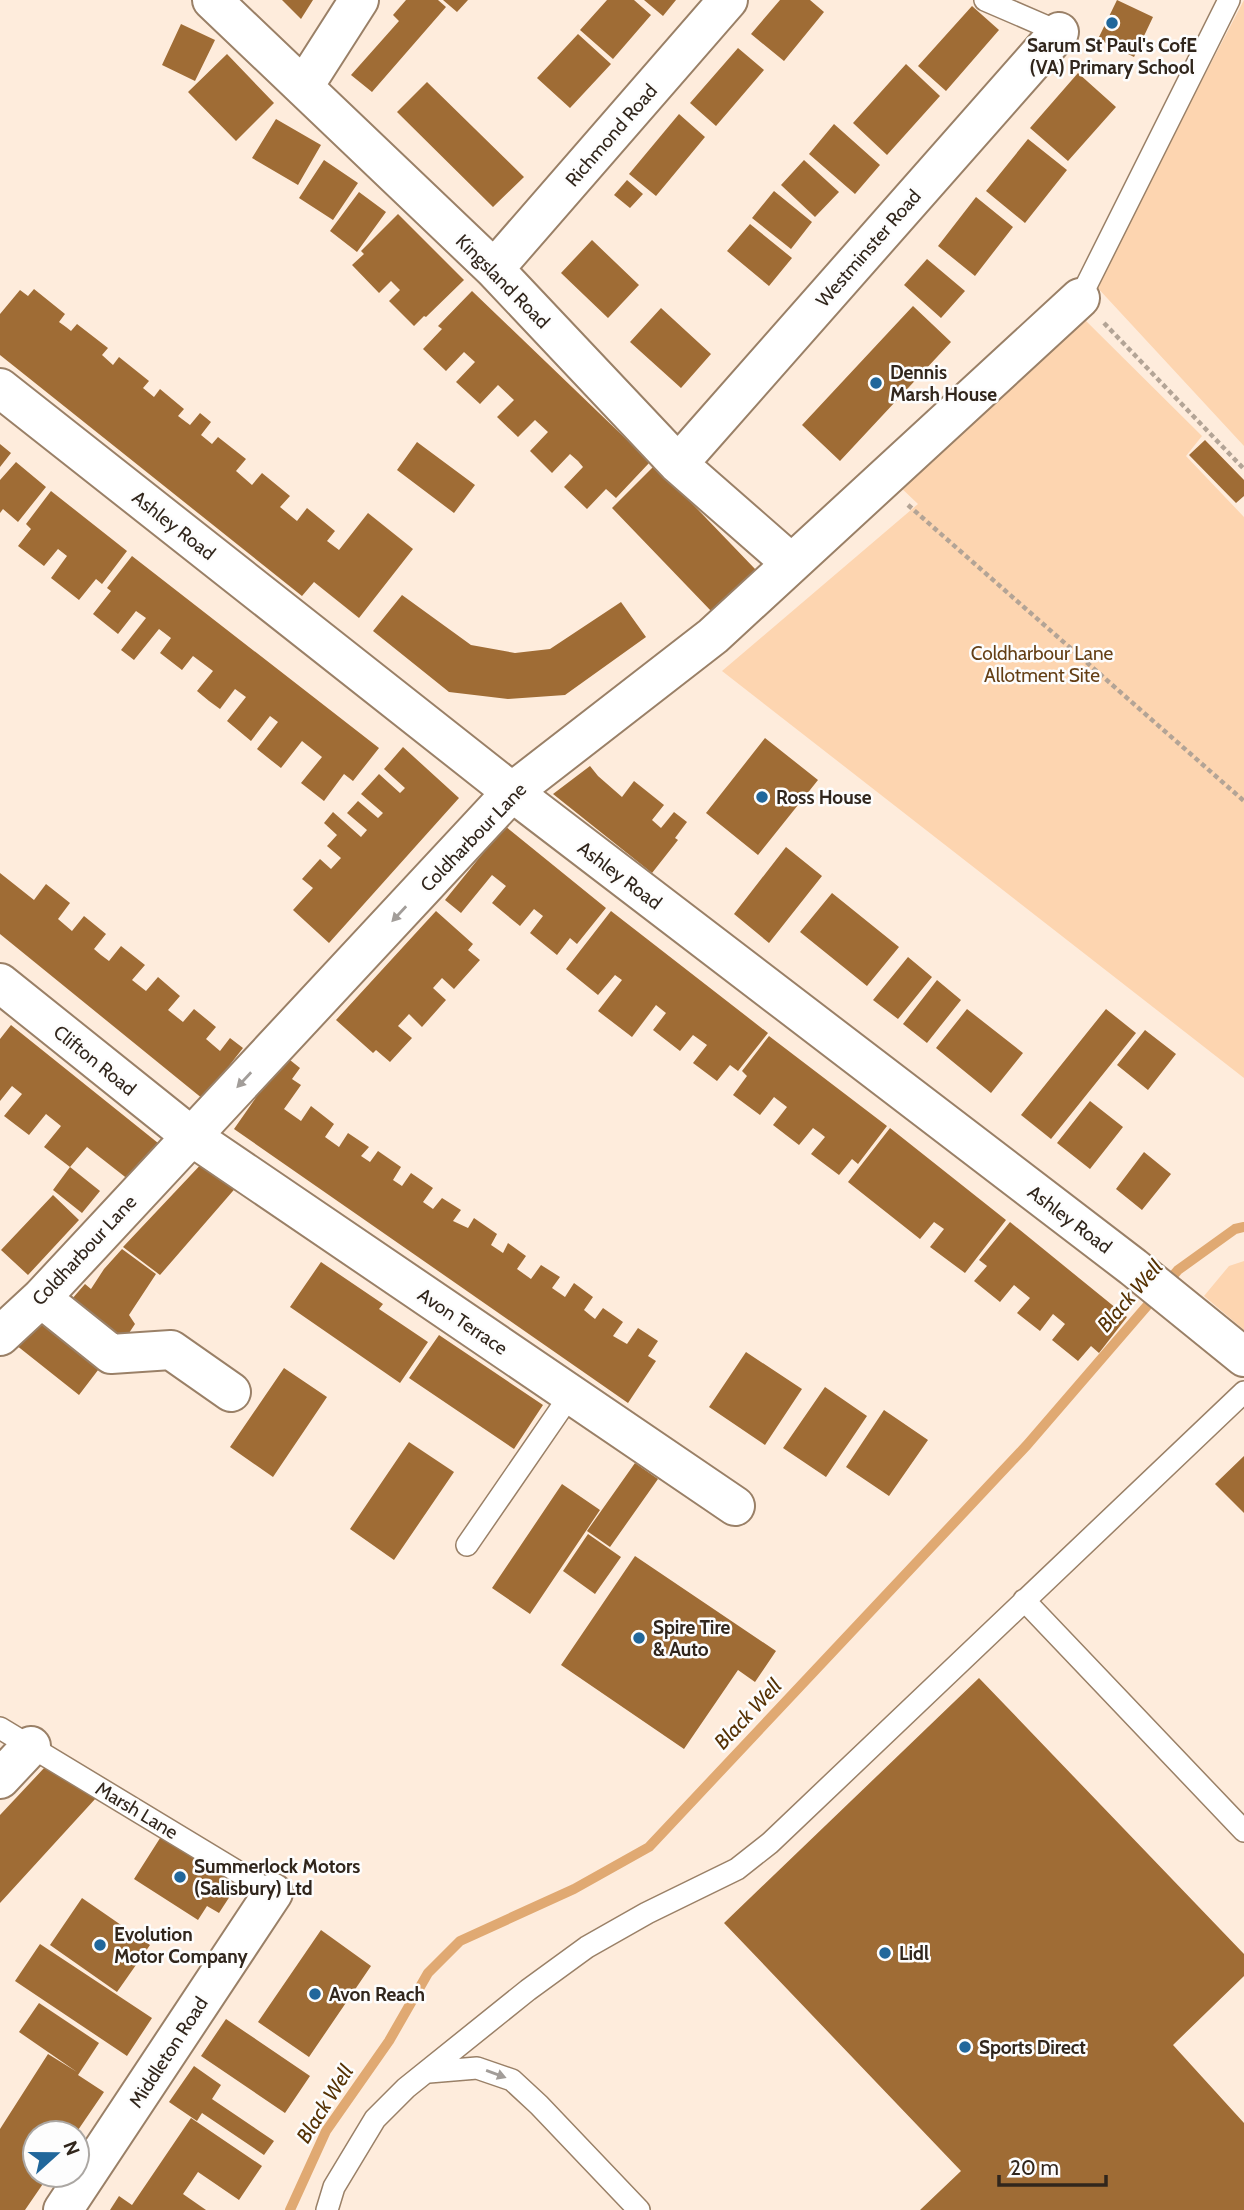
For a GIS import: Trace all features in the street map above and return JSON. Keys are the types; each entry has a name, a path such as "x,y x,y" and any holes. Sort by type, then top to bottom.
{"street":[{"name":"Kingsland Road","path":"212,0 494,270 678,464 791,563"},
{"path":"304,86 359,0"},
{"name":"Richmond Road","path":"494,270 728,0"},
{"name":"Westminster Road","path":"678,464 1059,32"},
{"name":"Coldharbour Lane","path":"0,1336 41,1298 512,792 713,636 1080,298"},
{"name":"Ashley Road","path":"0,387 512,792 1133,1267 1244,1357"},
{"name":"Clifton Road","path":"0,983 191,1136"},
{"name":"Avon Terrace","path":"191,1136 735,1506"},
{"path":"41,1298 111,1354 171,1350 231,1392"},
{"path":"0,1779 16,1737"},
{"name":"Middleton Road","path":"63,2210 273,1893"}],"lane":[{"path":"985,0 1059,32"},
{"path":"1080,298 1229,0"},
{"path":"327,2210 334,2187 376,2119 406,2088 528,1990 587,1948 647,1913 737,1868 770,1843 1244,1392"},
{"path":"467,1545 571,1394"},
{"path":"1024,1600 1244,1831"},
{"name":"Marsh Lane","path":"16,1737 273,1893"},
{"path":"429,2072 477,2068 512,2080 639,2210"}],"path":[{"path":"1080,298 1244,469"},
{"path":"880,482 939,530 1153,724 1244,801"}],"green space":[{"path":"1244,0 1244,446 1095,285"},
{"name":"Coldharbour Lane Allotment Site","path":"1079,314 1202,436 1186,456 1244,517 1244,1078 722,671 918,504 896,483"},
{"path":"1244,1261 1244,1330 1204,1296 1229,1266"}],"building":[{"path":"282,0 313,0 301,19"},
{"path":"406,0 438,0 446,7 372,92 351,75 399,21 393,15"},
{"path":"443,0 468,0 457,12"},
{"path":"607,0 634,0 651,15 613,59 580,30"},
{"path":"644,0 676,0 663,16"},
{"path":"780,0 810,0 824,12 784,61 751,34"},
{"path":"1117,0 1153,17 1134,57 1098,39"},
{"path":"972,6 999,30 946,91 918,66"},
{"path":"181,24 215,40 195,81 162,65"},
{"path":"578,34 611,64 570,108 537,78"},
{"path":"738,48 764,70 716,126 690,103"},
{"path":"227,54 274,103 236,141 188,92"},
{"path":"906,64 940,96 887,155 853,123"},
{"path":"1078,73 1116,107 1068,161 1030,128"},
{"path":"427,82 524,177 493,207 397,112"},
{"path":"679,114 705,137 656,196 629,174"},
{"path":"276,119 321,145 298,185 252,158"},
{"path":"834,124 880,165 855,194 809,154"},
{"path":"1028,139 1067,170 1025,223 986,191"},
{"path":"324,160 358,183 333,220 299,198"},
{"path":"804,160 839,192 815,217 781,185"},
{"path":"627,180 643,194 630,208 614,195"},
{"path":"774,191 812,222 791,249 752,218"},
{"path":"359,192 386,212 357,252 330,231"},
{"path":"976,197 1013,227 975,276 938,246"},
{"path":"398,214 464,280 414,326 389,301 400,290 391,281 379,293 352,265 364,254 361,251"},
{"path":"750,224 792,258 769,286 727,251"},
{"path":"592,240 639,285 608,318 561,273"},
{"path":"927,259 965,291 941,318 904,285"},
{"path":"34,289 65,314 59,322 71,331 77,324 108,348 102,355 113,365 119,357 149,381 143,388 154,397 160,389 184,409 178,416 190,425 200,413 211,422 201,435 212,444 218,437 246,459 236,471 252,485 262,473 290,496 280,507 297,521 307,508 335,531 327,541 339,550 368,513 413,549 359,618 314,582 302,596 0,355 0,314 20,290 28,296"},
{"path":"472,291 650,462 616,498 606,489 587,509 564,487 583,467 578,461 570,454 552,473 530,451 548,432 535,420 518,437 497,417 514,400 498,385 480,404 456,382 475,362 464,352 446,371 423,349 442,329 438,326"},
{"name":"Dennis Marsh House","path":"913,306 951,342 840,461 802,425"},
{"path":"661,308 711,354 681,388 630,342"},
{"path":"1205,440 1244,480 1244,496 1236,503 1189,455"},
{"path":"417,442 475,485 454,513 397,470"},
{"path":"0,444 11,453 0,467"},
{"path":"16,462 46,487 18,522 3,509 0,513 0,480"},
{"path":"655,465 756,570 712,612 612,508"},
{"path":"51,491 127,551 102,584 96,579 79,600 51,578 67,556 58,549 44,566 18,546 31,529 26,524"},
{"path":"132,556 379,748 353,781 344,774 324,801 301,783 322,757 302,741 281,768 272,761 257,749 278,722 270,716 251,741 227,721 246,697 235,689 220,709 209,701 197,691 213,671 193,656 182,670 160,653 171,638 159,629 134,660 121,650 146,618 136,611 118,634 93,614 111,591 107,588"},
{"path":"402,595 471,645 515,653 550,649 621,602 646,637 565,695 508,699 449,692 373,631"},
{"name":"Ross House","path":"765,738 818,780 758,855 706,813"},
{"path":"403,747 459,798 329,943 293,910 313,888 302,879 320,859 331,869 341,858 327,846 337,835 324,823 333,812 361,837 367,830 347,813 358,801 378,818 383,813 361,794 379,774 400,793 405,788 384,769"},
{"path":"590,766 622,797 634,781 664,805 652,820 661,828 674,812 687,822 675,838 678,840 652,873 553,794"},
{"path":"505,826 606,908 577,944 570,938 557,955 530,933 543,916 534,909 520,926 492,903 506,886 492,875 461,913 445,900"},
{"path":"786,847 822,876 769,943 734,914"},
{"path":"0,873 34,900 46,884 70,903 58,919 72,931 84,916 106,934 94,949 101,955 109,961 121,946 145,965 132,980 146,991 158,977 180,996 168,1010 183,1022 194,1009 216,1027 206,1039 220,1051 230,1038 243,1048 203,1099 0,934"},
{"path":"832,893 899,947 867,986 800,932"},
{"path":"436,911 473,944 468,950 480,960 454,989 442,978 433,988 446,1000 422,1027 409,1014 398,1026 412,1038 390,1062 376,1050 373,1053 336,1020"},
{"path":"611,911 768,1033 738,1071 730,1065 717,1081 693,1063 707,1045 693,1035 680,1051 653,1030 666,1013 656,1005 632,1037 598,1011 622,980 615,975 598,995 566,969"},
{"path":"908,957 932,977 898,1019 873,1000"},
{"path":"937,980 961,1000 927,1043 903,1024"},
{"path":"967,1009 1023,1053 991,1093 936,1048"},
{"path":"1106,1009 1136,1033 1051,1139 1021,1115"},
{"path":"11,1025 158,1143 129,1180 87,1147 70,1167 44,1147 61,1126 46,1114 29,1135 4,1116 22,1094 12,1086 0,1101 0,1039"},
{"path":"1145,1030 1176,1054 1148,1090 1117,1065"},
{"path":"769,1036 887,1126 858,1164 852,1159 839,1175 811,1154 825,1137 820,1133 813,1128 799,1145 773,1125 787,1107 774,1097 760,1115 733,1095 747,1076 742,1071"},
{"path":"285,1056 300,1068 292,1079 301,1085 284,1109 301,1121 311,1106 334,1124 325,1137 339,1147 348,1133 369,1147 361,1156 370,1162 378,1151 401,1167 393,1180 402,1186 411,1173 433,1188 423,1202 433,1209 442,1198 461,1210 453,1221 468,1228 474,1218 497,1234 491,1245 503,1253 508,1243 526,1256 517,1269 531,1279 541,1265 560,1277 552,1288 565,1297 574,1283 593,1297 584,1310 595,1319 603,1308 623,1322 613,1336 627,1344 638,1328 658,1341 648,1356 656,1361 628,1403 234,1129"},
{"path":"1090,1101 1123,1127 1090,1169 1057,1143"},
{"path":"890,1128 1006,1220 965,1273 930,1247 944,1229 934,1222 920,1239 848,1182"},
{"path":"1144,1152 1171,1174 1142,1210 1116,1189"},
{"path":"206,1159 239,1184 160,1275 123,1247"},
{"path":"70,1167 100,1191 82,1213 53,1190"},
{"path":"53,1195 79,1220 28,1275 1,1250"},
{"path":"1010,1222 1127,1317 1099,1353 1091,1346 1078,1361 1052,1340 1065,1324 1053,1314 1040,1331 1017,1313 1030,1298 1014,1285 1000,1302 974,1281 987,1266 979,1260"},
{"path":"122,1249 156,1274 129,1315 135,1324 119,1348 65,1307 85,1284 91,1289"},
{"path":"321,1262 383,1304 379,1309 428,1342 400,1383 290,1307"},
{"path":"48,1311 108,1357 79,1395 16,1345"},
{"path":"439,1335 543,1405 514,1449 409,1378"},
{"path":"746,1352 802,1389 765,1445 709,1407"},
{"path":"284,1368 327,1397 273,1477 230,1447"},
{"path":"825,1387 867,1416 826,1477 783,1448"},
{"path":"884,1410 928,1440 889,1496 846,1467"},
{"path":"409,1442 454,1472 394,1560 350,1529"},
{"path":"1244,1456 1244,1513 1215,1484"},
{"path":"635,1463 658,1479 610,1547 587,1531"},
{"path":"562,1484 600,1510 530,1614 492,1588"},
{"path":"588,1534 621,1557 595,1594 563,1571"},
{"name":"Spire Tire & Auto","path":"635,1556 776,1651 755,1682 738,1670 684,1749 561,1665"},
{"path":"979,1678 1244,1954 1244,1976 1173,2045 1244,2123 1244,2210 920,2210 961,2171 724,1923"},
{"path":"45,1767 96,1798 0,1903 0,1815"},
{"name":"Summerlock Motors (Salisbury) Ltd","path":"162,1835 226,1876 219,1885 232,1893 219,1913 207,1906 198,1920 134,1879"},
{"name":"Evolution Motor Company","path":"82,1898 150,1945 117,1992 50,1945"},
{"name":"Avon Reach","path":"321,1930 371,1966 309,2057 258,2022"},
{"path":"40,1944 152,2018 127,2056 15,1981"},
{"path":"39,2003 99,2043 78,2075 104,2092 86,2119 21,2119 21,2189 39,2189 25,2210 0,2210 0,2129 48,2054 77,2072 19,2032"},
{"path":"226,2019 310,2076 285,2113 201,2056"},
{"path":"194,2066 221,2085 212,2099 274,2141 264,2155 202,2113 197,2121 169,2102"},
{"path":"191,2118 262,2166 239,2200 198,2172 183,2194 206,2210 110,2210 119,2196 132,2205"}],"waterway":[{"name":"Black Well","path":"290,2210 326,2131 389,2041 428,1973 460,1941 574,1889 649,1847 1027,1445 1178,1270 1235,1229 1244,1227"}],"place":[{"name":"Sarum St Paul's CofE (VA) Primary School","path":"1112,23"},
{"name":"Dennis Marsh House","path":"876,383"},
{"name":"Ross House","path":"762,797"},
{"name":"Spire Tire & Auto","path":"639,1638"},
{"name":"Summerlock Motors (Salisbury) Ltd","path":"180,1877"},
{"name":"Evolution Motor Company","path":"100,1945"},
{"name":"Lidl","path":"885,1953"},
{"name":"Avon Reach","path":"315,1994"},
{"name":"Sports Direct","path":"965,2047"}]}
